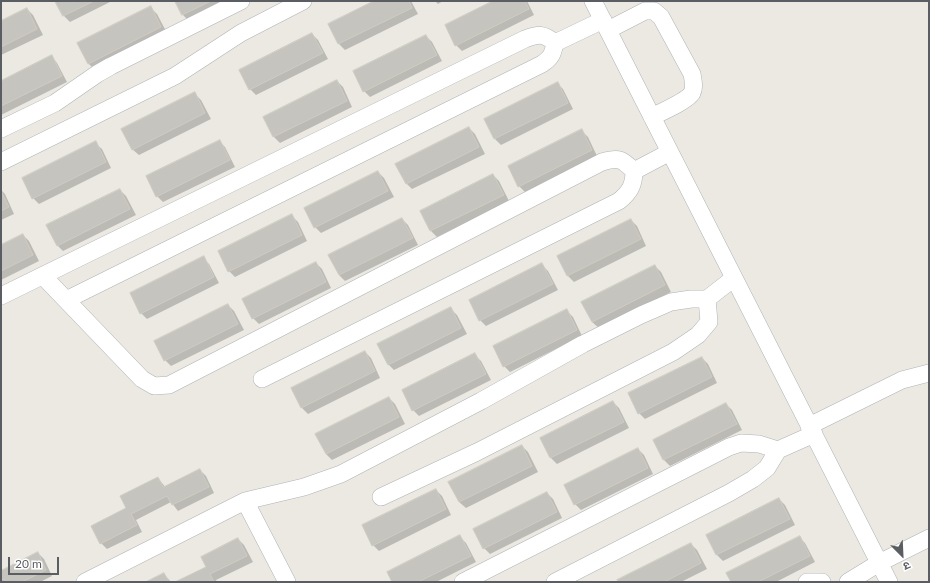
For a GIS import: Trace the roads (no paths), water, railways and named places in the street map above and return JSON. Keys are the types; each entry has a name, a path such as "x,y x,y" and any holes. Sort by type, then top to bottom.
{"street":[{"path":"1,129 55,103 97,74 241,1"},
{"path":"1,162 175,76 241,33 303,1"},
{"path":"593,1 889,582"},
{"path":"555,43 645,11 654,11 661,17 692,74 694,84 692,92 686,98 652,116"},
{"path":"1,296 525,39 535,35 542,35 548,37 555,43"},
{"path":"66,300 542,64 550,59 554,53 555,43"},
{"path":"634,171 670,152"},
{"path":"43,276 142,379 154,386 169,385 602,162 611,159 619,159 626,163 634,171 633,187 620,201 262,379"},
{"path":"90,581 245,501 304,487 340,474 481,401 550,362 641,315 671,302 691,299 707,299 734,278"},
{"path":"381,497 477,452 673,352 698,335 709,322 707,299"},
{"path":"555,582 729,493 753,479 767,468 778,450 811,430 902,380 929,373"},
{"path":"463,582 729,447 741,443 759,444 778,450"},
{"path":"245,501 287,582"},
{"path":"848,582 879,563 929,538"},
{"path":"807,582 822,582"}]}
